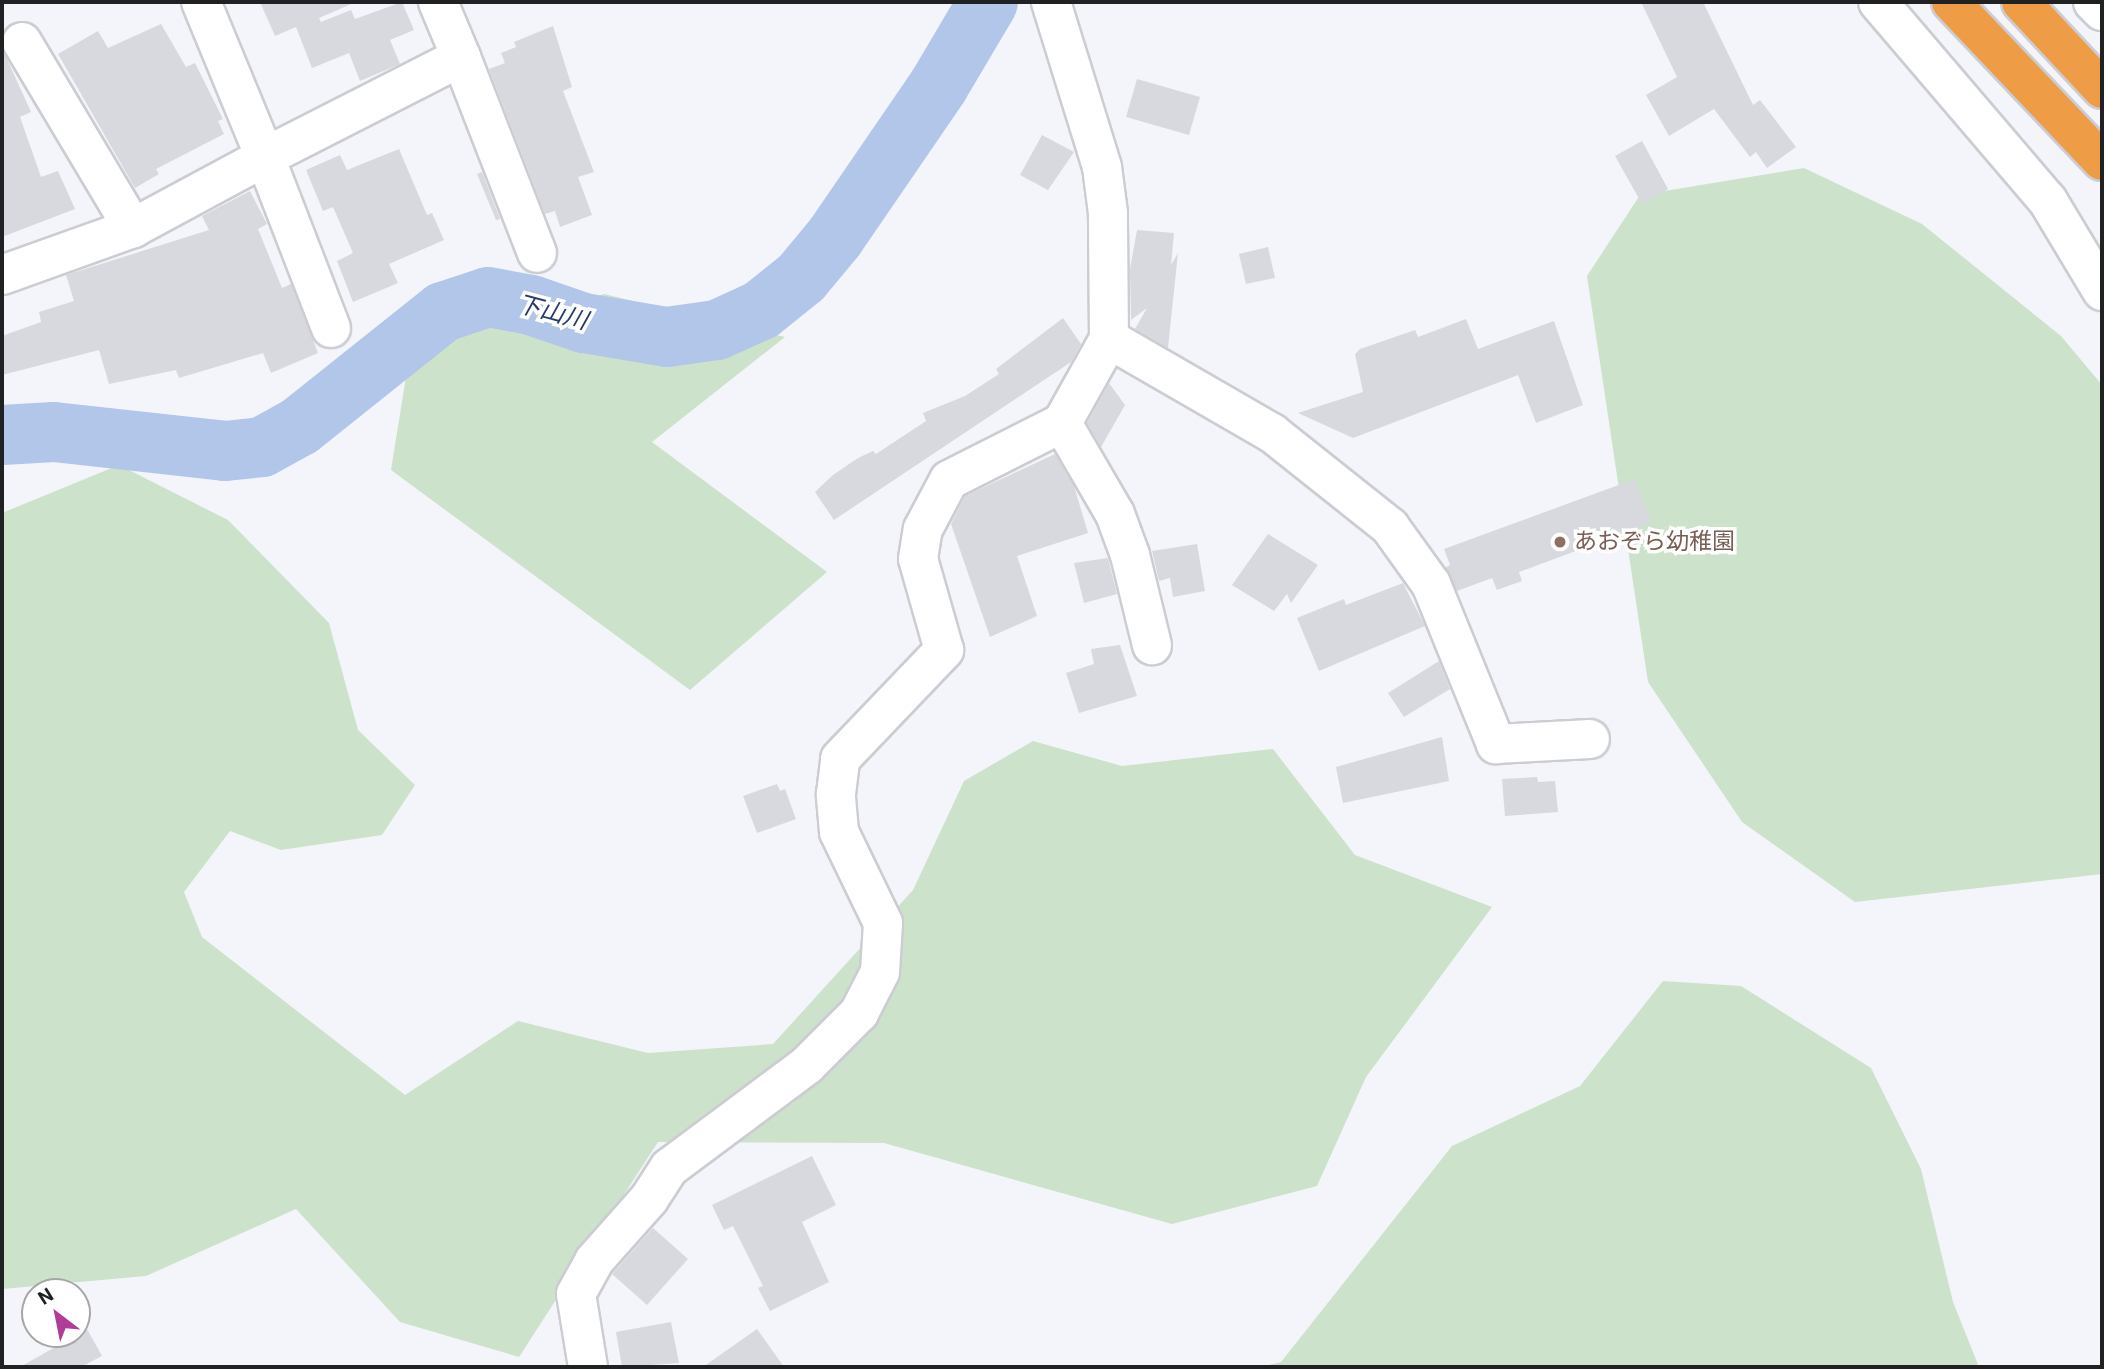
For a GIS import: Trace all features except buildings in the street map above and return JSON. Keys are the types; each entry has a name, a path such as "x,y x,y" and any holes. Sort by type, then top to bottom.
{"highway":[{"path":"1951,2 2102,161"},
{"path":"2021,2 2099,86"}],"street":[{"path":"201,2 331,328"},
{"path":"438,2 537,253"},
{"path":"588,1367 576,1294 594,1261 649,1199 670,1168 807,1065 850,1022 880,972 883,923 839,832 836,794 840,759 944,650 918,559 923,528 949,480 1062,423 1109,339 1108,213 1102,167 1051,2"},
{"path":"1878,2 2048,201 2102,291"},
{"path":"2093,2 2102,11"},
{"path":"22,42 132,228"},
{"path":"2,275 132,228 264,156 461,57"},
{"path":"1109,339 1272,433 1390,527 1432,584 1496,744 1590,739"},
{"path":"1062,423 1115,514 1130,555 1152,645"}],"green space":[{"path":"1804,168 1922,224 2061,336 2102,385 2102,874 1855,902 1742,822 1648,682 1587,276 1640,195"},
{"path":"604,294 785,337 652,442 827,572 690,690 391,470 410,352"},
{"path":"119,465 228,520 329,623 358,730 415,785 382,835 281,850 230,831 184,892 202,937 405,1095 518,1021 648,1053 773,1044 913,890 964,781 1033,741 1122,766 1273,749 1355,855 1492,907 1366,1077 1317,1186 1172,1224 884,1143 658,1142 519,1357 400,1322 296,1209 146,1276 91,1281 91,1278 21,1278 21,1287 2,1289 2,513"},
{"path":"1663,981 1741,986 1871,1068 1921,1169 1953,1302 1979,1367 1261,1367 1281,1362 1452,1146 1580,1086"}],"waterway":[{"name":"下山川","path":"2,435 54,432 225,451 262,447 300,426 443,312 488,297 531,305 584,323 667,337 717,330 761,310 801,278 835,237 939,85 988,2"}],"place":[{"name":"あおぞら幼稚園","path":"1560,542"}]}
